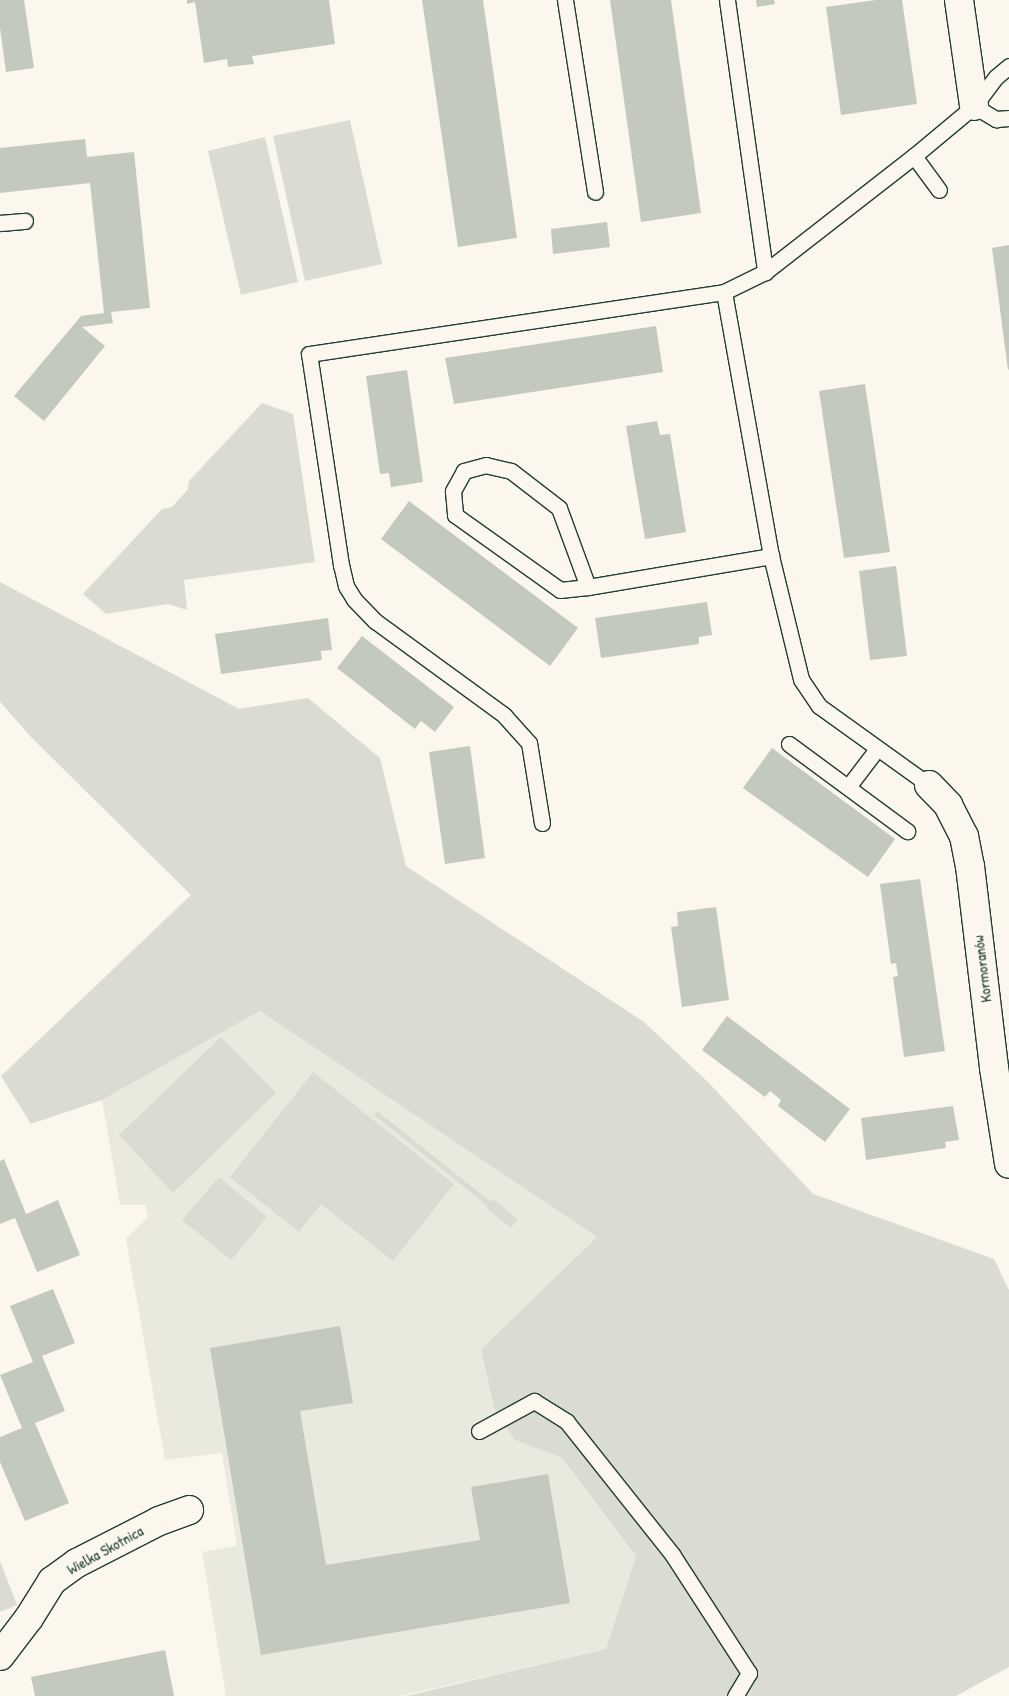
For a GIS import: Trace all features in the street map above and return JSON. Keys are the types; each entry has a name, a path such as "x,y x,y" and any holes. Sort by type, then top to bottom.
{"street":[{"path":"959,0 974,106"},
{"name":"Kormoranów","path":"928,785 948,805 964,836 970,866 994,1068 1009,1164"},
{"name":"Wielka Skotnica","path":"0,1656 29,1618 52,1581 77,1564 159,1521 189,1510"}],"lane":[{"path":"565,0 595,192"},
{"path":"727,0 765,272"},
{"path":"542,823 529,743 504,715 375,621 354,599 346,586 341,565 309,354 724,292 765,272 914,156 974,106 996,77 1009,66"},
{"path":"974,106 996,119 1009,118"},
{"path":"914,156 939,190"},
{"path":"0,224 25,222"},
{"path":"724,292 770,556 800,679 819,706 928,785"},
{"path":"588,587 560,508 511,471 486,465 464,471 452,491 455,515 560,590 588,587 770,556"},
{"path":"789,744 907,831"},
{"path":"848,786 877,749"},
{"path":"480,1432 534,1400 567,1422 672,1554 749,1673 735,1696"}],"shaded area":[{"path":"350,120 382,264 305,281 273,136"},
{"path":"265,137 298,282 241,295 208,151"},
{"path":"262,403 293,414 315,562 184,580 187,610 168,604 106,614 83,594 162,509 172,507 188,489 189,481"},
{"path":"0,582 239,709 308,698 380,758 406,866 644,1022 709,1083 813,1194 994,1259 1009,1290 1009,1667 956,1696 406,1696 606,1649 636,1556 562,1458 515,1440 495,1411 481,1349 597,1237 260,1011 102,1100 31,1124 1,1076 191,895 32,738 0,702"},
{"path":"260,1011 597,1237 481,1349 515,1440 562,1458 636,1556 606,1649 400,1696 226,1696 202,1552 237,1546 222,1453 165,1460 126,1239 148,1217 145,1205 120,1205 102,1100"},
{"path":"221,1037 276,1093 173,1193 119,1135"},
{"path":"313,1072 454,1184 393,1261 321,1204 299,1232 230,1177"},
{"path":"377,1111 491,1202 493,1199 518,1219 511,1228 486,1208 488,1206 374,1115"},
{"path":"219,1177 267,1217 231,1260 182,1220"},
{"path":"0,1561 17,1605 0,1612"}],"building":[{"path":"0,0 24,0 34,68 6,72 0,28"},
{"path":"187,0 329,0 335,44 252,56 254,64 228,67 227,59 204,63 195,2 187,4"},
{"path":"422,0 483,0 517,238 458,247"},
{"path":"610,0 671,0 701,213 641,222"},
{"path":"756,0 774,0 775,4 757,7"},
{"path":"876,0 902,0 917,104 841,115 826,7"},
{"path":"85,139 87,157 134,152 150,308 111,312 113,323 82,327 105,346 44,421 14,396 81,316 104,313 90,183 0,193 0,148"},
{"path":"607,222 610,247 553,254 551,229"},
{"path":"1009,245 1009,369 1008,370 992,248"},
{"path":"656,326 663,372 454,404 445,358"},
{"path":"407,370 423,482 391,487 389,473 380,474 366,376"},
{"path":"865,384 890,552 844,558 819,391"},
{"path":"657,421 660,435 670,434 686,532 645,539 626,426"},
{"path":"409,501 578,628 550,666 381,539"},
{"path":"896,566 907,656 870,660 859,571"},
{"path":"707,602 712,635 699,637 699,644 601,658 595,618"},
{"path":"328,618 332,650 321,651 322,660 221,674 215,634"},
{"path":"362,636 454,707 435,732 421,721 415,729 337,668"},
{"path":"470,746 485,858 445,864 429,752"},
{"path":"772,748 895,839 868,877 743,788"},
{"path":"920,879 945,1051 904,1057 893,977 898,976 896,963 891,964 880,884"},
{"path":"716,907 729,1000 682,1007 671,927 678,926 677,912"},
{"path":"727,1016 850,1109 825,1142 778,1106 781,1100 770,1091 765,1097 702,1050"},
{"path":"953,1106 959,1140 945,1142 946,1148 866,1160 861,1118"},
{"path":"4,1159 26,1214 58,1200 80,1255 37,1272 15,1218 0,1224 0,1161"},
{"path":"53,1289 75,1343 42,1356 65,1411 35,1423 69,1503 25,1521 0,1462 0,1437 22,1428 0,1375 33,1362 10,1306"},
{"path":"340,1326 353,1403 300,1411 326,1565 480,1540 471,1487 548,1474 570,1603 261,1655 210,1348"},
{"path":"165,1650 174,1696 35,1696 31,1677"}]}
